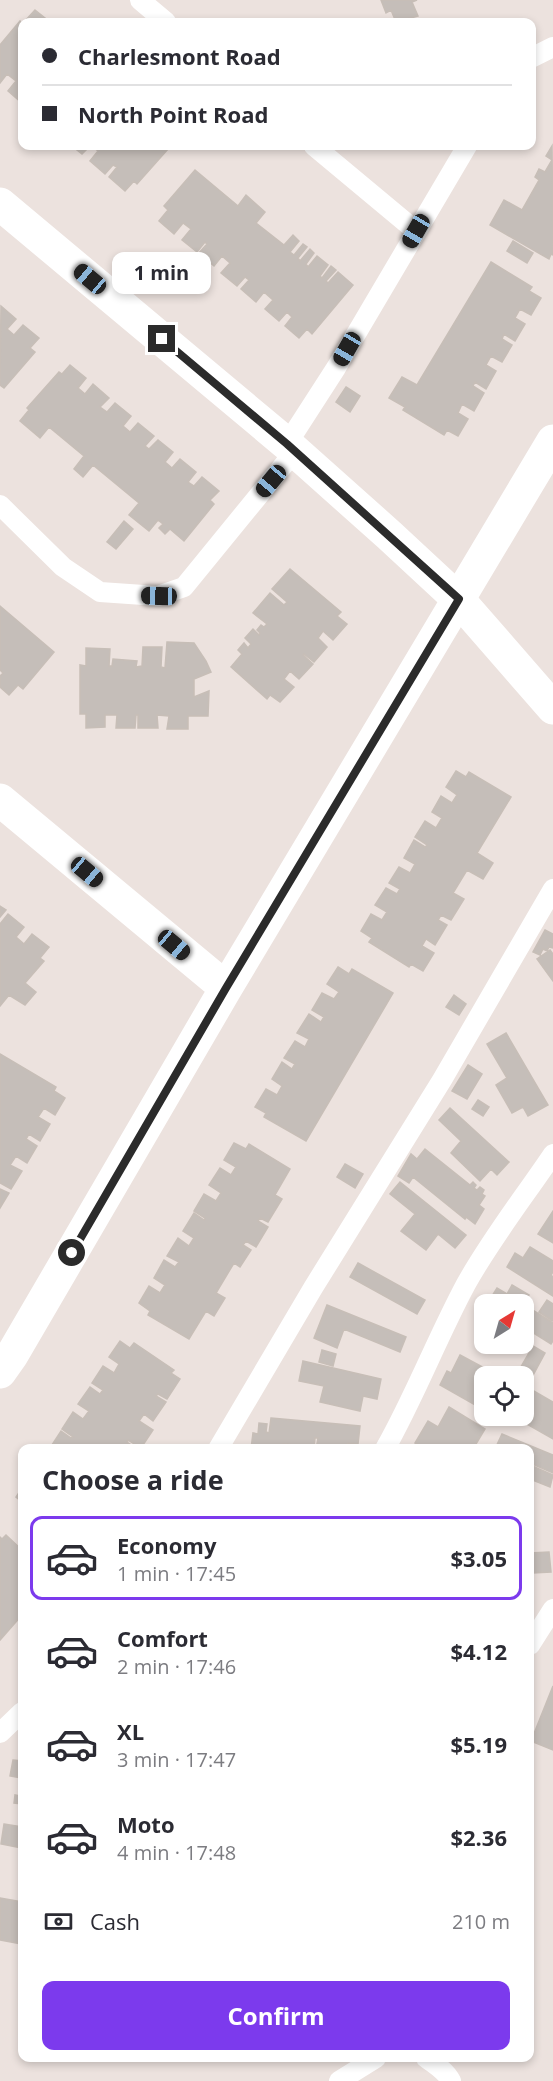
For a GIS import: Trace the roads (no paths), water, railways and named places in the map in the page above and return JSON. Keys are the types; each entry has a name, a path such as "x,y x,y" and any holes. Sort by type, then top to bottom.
{"street":[{"path":"0,204 291,448 459,599 553,708"},
{"path":"0,1372 553,441"},
{"path":"0,800 226,988"}],"lane":[{"path":"140,0 161,18"},
{"path":"536,56 553,47"},
{"path":"319,150 416,231"},
{"path":"0,505 63,567 100,592 159,596 184,587 291,448 465,150"},
{"path":"221,1444 313,1288 442,1080 553,889"},
{"path":"388,1444 466,1284 553,1154"},
{"path":"534,1639 553,1609"},
{"path":"0,1734 18,1716"},
{"path":"339,2081 370,2062"},
{"path":"433,2062 451,2081"}]}
